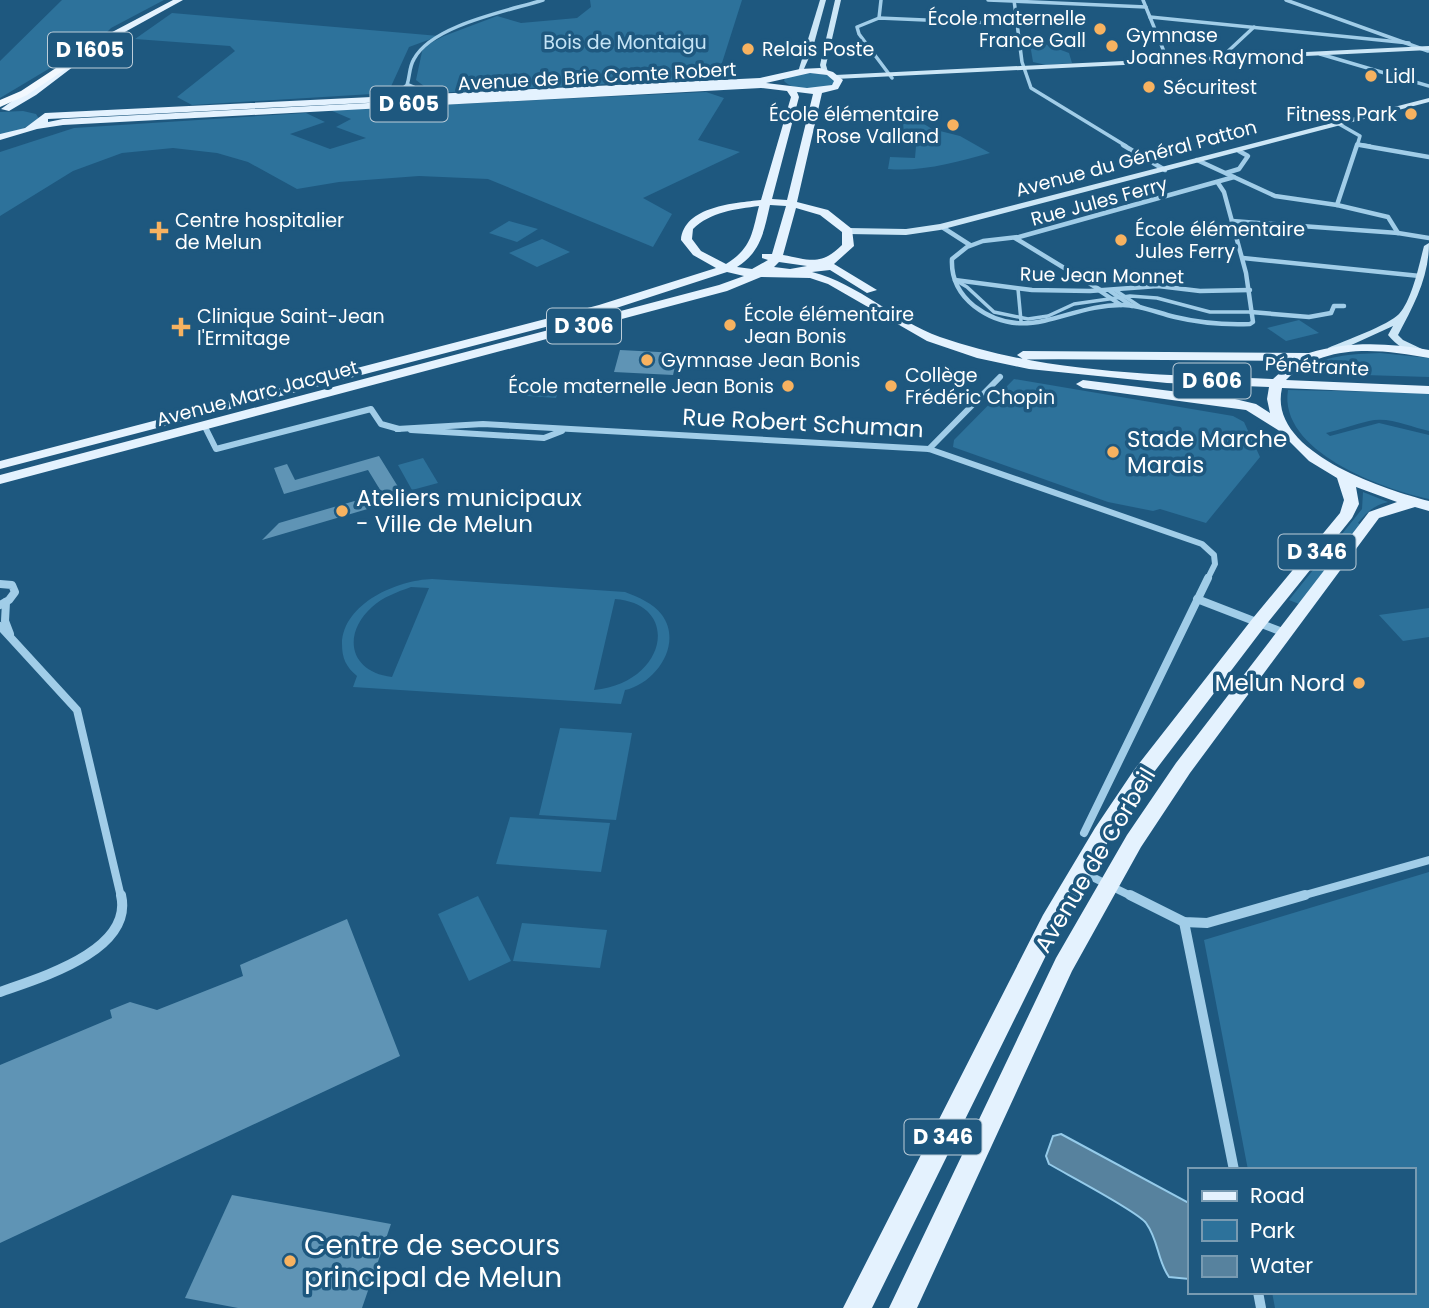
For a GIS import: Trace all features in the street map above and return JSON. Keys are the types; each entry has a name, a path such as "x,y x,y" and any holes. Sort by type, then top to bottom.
{"highway":[{"path":"2,108 100,42"}],"main road":[{"name":"D 1605","path":"100,42 180,0"},
{"name":"D 1605","path":"36,110 36,99 102,46 187,0"},
{"path":"800,71 814,36 823,0"},
{"path":"825,72 822,65 838,0"},
{"path":"837,80 825,72 800,71 780,82 791,89 818,91 837,80 1428,49"},
{"path":"891,77 1024,70"},
{"name":"Avenue de Brie Comte Robert","path":"2,108 36,110 375,100 780,82"},
{"name":"Avenue de Brie Comte Robert","path":"1,137 37,126 63,122 735,87 780,82"},
{"path":"735,87 755,89 781,97 792,109"},
{"path":"732,266 754,245 795,97 791,89"},
{"path":"764,270 778,258 818,91"},
{"name":"Avenue du Général Patton","path":"849,236 902,238 1429,101"},
{"path":"36,110 37,126"},
{"name":"Avenue du Général Patton","path":"1198,161 1341,124"},
{"path":"765,202 793,204 819,210 839,220 849,236 841,255 822,266 794,272 763,273 732,269 707,260 692,248 688,234 695,222 712,211 736,204 765,202"},
{"path":"1424,353 1399,342 1393,336 1420,276 1429,246"},
{"name":"D 606","path":"748,253 833,267 933,330 1002,357"},
{"name":"D 606","path":"732,266 800,274 832,281 918,332 949,344 1002,357"},
{"name":"Avenue Marc Jacquet","path":"0,465 603,308 732,266"},
{"name":"Avenue Marc Jacquet","path":"0,480 723,288 764,270"},
{"path":"1285,429 1274,407 1274,392 1288,370 1310,357 1369,335 1402,317"},
{"path":"949,344 981,359 1046,377 1251,407 1285,429 1309,453 1343,475 1422,504"},
{"path":"1332,350 1370,348 1424,353"},
{"path":"1002,357 1310,357"},
{"name":"Pénétrante","path":"1002,357 1137,370 1429,383"},
{"name":"Pénétrante","path":"1002,357 1050,369 1141,377 1429,390"},
{"name":"D 346","path":"857,1308 998,1025 1080,871 1141,775 1259,622 1347,515 1353,504 1353,494 1343,475"},
{"name":"Avenue de Corbeil","path":"903,1308 1064,965 1133,841 1183,768 1374,515 1393,506 1422,504"}],"street":[{"path":"375,100 395,95 409,85 411,63 424,46 462,27 543,0"},
{"path":"879,18 881,0"},
{"path":"988,0 1106,2 1146,6"},
{"path":"1143,0 1165,54 1176,62"},
{"path":"1286,0 1428,49"},
{"path":"1014,1 1024,70 1031,88 1164,170"},
{"path":"1150,17 1201,20 1326,37 1409,43"},
{"path":"891,77 855,28 879,18 1017,24"},
{"path":"1229,59 1224,55 1254,27"},
{"path":"1322,55 1429,86"},
{"path":"409,85 422,93 451,96"},
{"path":"1337,205 1359,133 1341,124"},
{"path":"1357,144 1429,158"},
{"path":"1226,173 1239,169 1248,156 1239,151"},
{"path":"1198,161 1275,196 1337,205 1388,217 1398,233"},
{"name":"Rue Jules Ferry","path":"970,245 999,237 1015,237 1234,177"},
{"path":"954,280 967,287 994,312 1019,318 1040,318 1074,304 1114,302 1198,321 1242,324 1253,322 1243,258 1224,192 1217,183"},
{"path":"1232,222 1398,233 1429,238"},
{"path":"944,228 970,245 952,259 954,280 961,295 977,310 995,319 1023,324 1050,322 1122,297 1151,297 1199,310 1316,317 1331,313 1334,306 1344,306"},
{"path":"1015,237 1104,290 1142,308"},
{"path":"1243,258 1420,276"},
{"name":"Rue Jean Monnet","path":"954,280 1018,289 1104,290 1158,286 1200,291 1250,290"},
{"path":"1018,289 1019,318 1023,324"},
{"path":"1104,290 1114,302"},
{"path":"1122,297 1132,306"},
{"path":"1168,315 1175,303"},
{"path":"1198,321 1199,310"},
{"path":"929,449 1000,377"},
{"path":"205,426 216,449 371,409 381,424 397,429"},
{"name":"Rue Robert Schuman","path":"397,429 463,424 929,449 1202,544 1213,553 1216,560 1084,833"},
{"name":"Rue Robert Schuman","path":"397,429 544,438 572,430"},
{"path":"0,583 14,588 13,596 3,604 11,638"},
{"path":"1198,599 1286,634"},
{"path":"0,626 78,710 123,905 115,929 87,955 0,992"},
{"path":"1080,871 1184,922 1208,923 1429,860"},
{"path":"1184,922 1234,1168"}],"green space":[{"path":"62,0 164,0 111,28 102,37 0,98 0,61"},
{"name":"Bois de Montaigu","path":"590,0 742,0 721,66 707,79 433,93 416,80 423,47 444,36 497,16 521,23 577,18 591,7"},
{"path":"172,13 439,36 409,47 388,93 192,105 177,97 235,51 230,46 135,39"},
{"path":"1030,44 1045,44 1069,53 1072,63 1046,65 1033,62"},
{"path":"806,72 827,75 836,81 825,88 810,90 789,85 784,81 785,78"},
{"path":"706,92 724,98 698,140 740,152 643,198 672,214 653,247 488,179 419,176 339,182 297,189 248,162 217,153 173,148 122,153 73,171 0,216 0,152 74,128 306,113 325,122 290,134 330,149 366,138 336,127 351,119 330,110"},
{"path":"23,111 36,114 39,119 19,131 0,134 0,112"},
{"path":"903,119 916,119 932,129 960,136 990,153 927,168 888,169 890,157 915,158 916,146 904,144"},
{"path":"509,221 538,229 517,242 489,233"},
{"path":"542,239 570,252 537,267 509,253"},
{"path":"1299,320 1319,333 1286,341 1267,328"},
{"path":"1380,353 1429,358 1429,377 1299,373 1327,359"},
{"name":"Stade Marche Marais","path":"1014,379 1233,416 1244,422 1260,457 1206,523 1160,509 1153,511 1108,502 953,447 954,440"},
{"path":"520,384 560,386 556,398 515,395"},
{"path":"1288,390 1429,393 1429,431 1392,421 1376,420 1326,433 1330,436 1379,423 1429,435 1429,499 1361,476 1316,449 1299,431 1289,412"},
{"path":"423,458 438,483 412,490 398,465"},
{"path":"1363,492 1388,502 1375,507 1361,519 1358,523 1360,524 1299,604 1289,600 1362,509"},
{"path":"418,580 625,592 650,604 662,615 668,626 668,650 656,671 636,686 625,690 621,704 353,687 357,676 345,662 342,644 345,629 352,617 375,596","holes":["411,587 429,588 392,677 378,674 359,660 354,640 356,629 376,603","615,599 636,604 650,614 657,628 657,644 650,659 638,674 619,684 594,690"]},
{"path":"1429,608 1429,637 1403,641 1379,615"},
{"path":"560,728 632,733 616,820 539,815"},
{"path":"510,817 610,823 601,872 496,864"},
{"path":"1429,872 1429,1308 1275,1308 1272,1294 1415,1294 1415,1168 1248,1168 1204,940"},
{"path":"478,896 511,961 469,981 438,914"},
{"path":"522,923 607,930 600,968 513,961"}],"water":[{"path":"1061,1134 1188,1202 1188,1279 1169,1277 1150,1230 1141,1218 1049,1164 1046,1156 1053,1136"}],"building":[{"name":"Gymnase Jean Bonis","path":"620,350 678,353 673,375 614,372"},
{"name":"Ateliers municipaux - Ville de Melun","path":"379,456 405,498 262,540 279,523 382,493 368,470 284,494 274,468 287,464 295,480"},
{"path":"347,919 400,1056 0,1243 0,1065 112,1018 110,1010 130,1002 157,1010 243,976 240,965"},
{"name":"Centre de secours principal de Melun","path":"232,1195 391,1224 362,1308 238,1308 185,1298"}],"place":[{"name":"École maternelle France Gall","path":"1100,29"},
{"name":"Gymnase Joannes Raymond","path":"1112,46"},
{"name":"Relais Poste","path":"748,49"},
{"name":"Lidl","path":"1371,76"},
{"name":"Sécuritest","path":"1149,87"},
{"name":"Fitness Park","path":"1411,114"},
{"name":"École élémentaire Rose Valland","path":"953,125"},
{"name":"Centre hospitalier de Melun","path":"159,231"},
{"name":"École élémentaire Jules Ferry","path":"1121,240"},
{"name":"École élémentaire Jean Bonis","path":"730,325"},
{"name":"Clinique Saint-Jean l'Ermitage","path":"181,327"},
{"name":"Gymnase Jean Bonis","path":"647,360"},
{"name":"École maternelle Jean Bonis","path":"788,386"},
{"name":"Collège Frédéric Chopin","path":"891,386"},
{"name":"Stade Marche Marais","path":"1113,452"},
{"name":"Ateliers municipaux - Ville de Melun","path":"342,511"},
{"name":"Melun Nord","path":"1359,683"},
{"name":"Centre de secours principal de Melun","path":"290,1261"}]}
